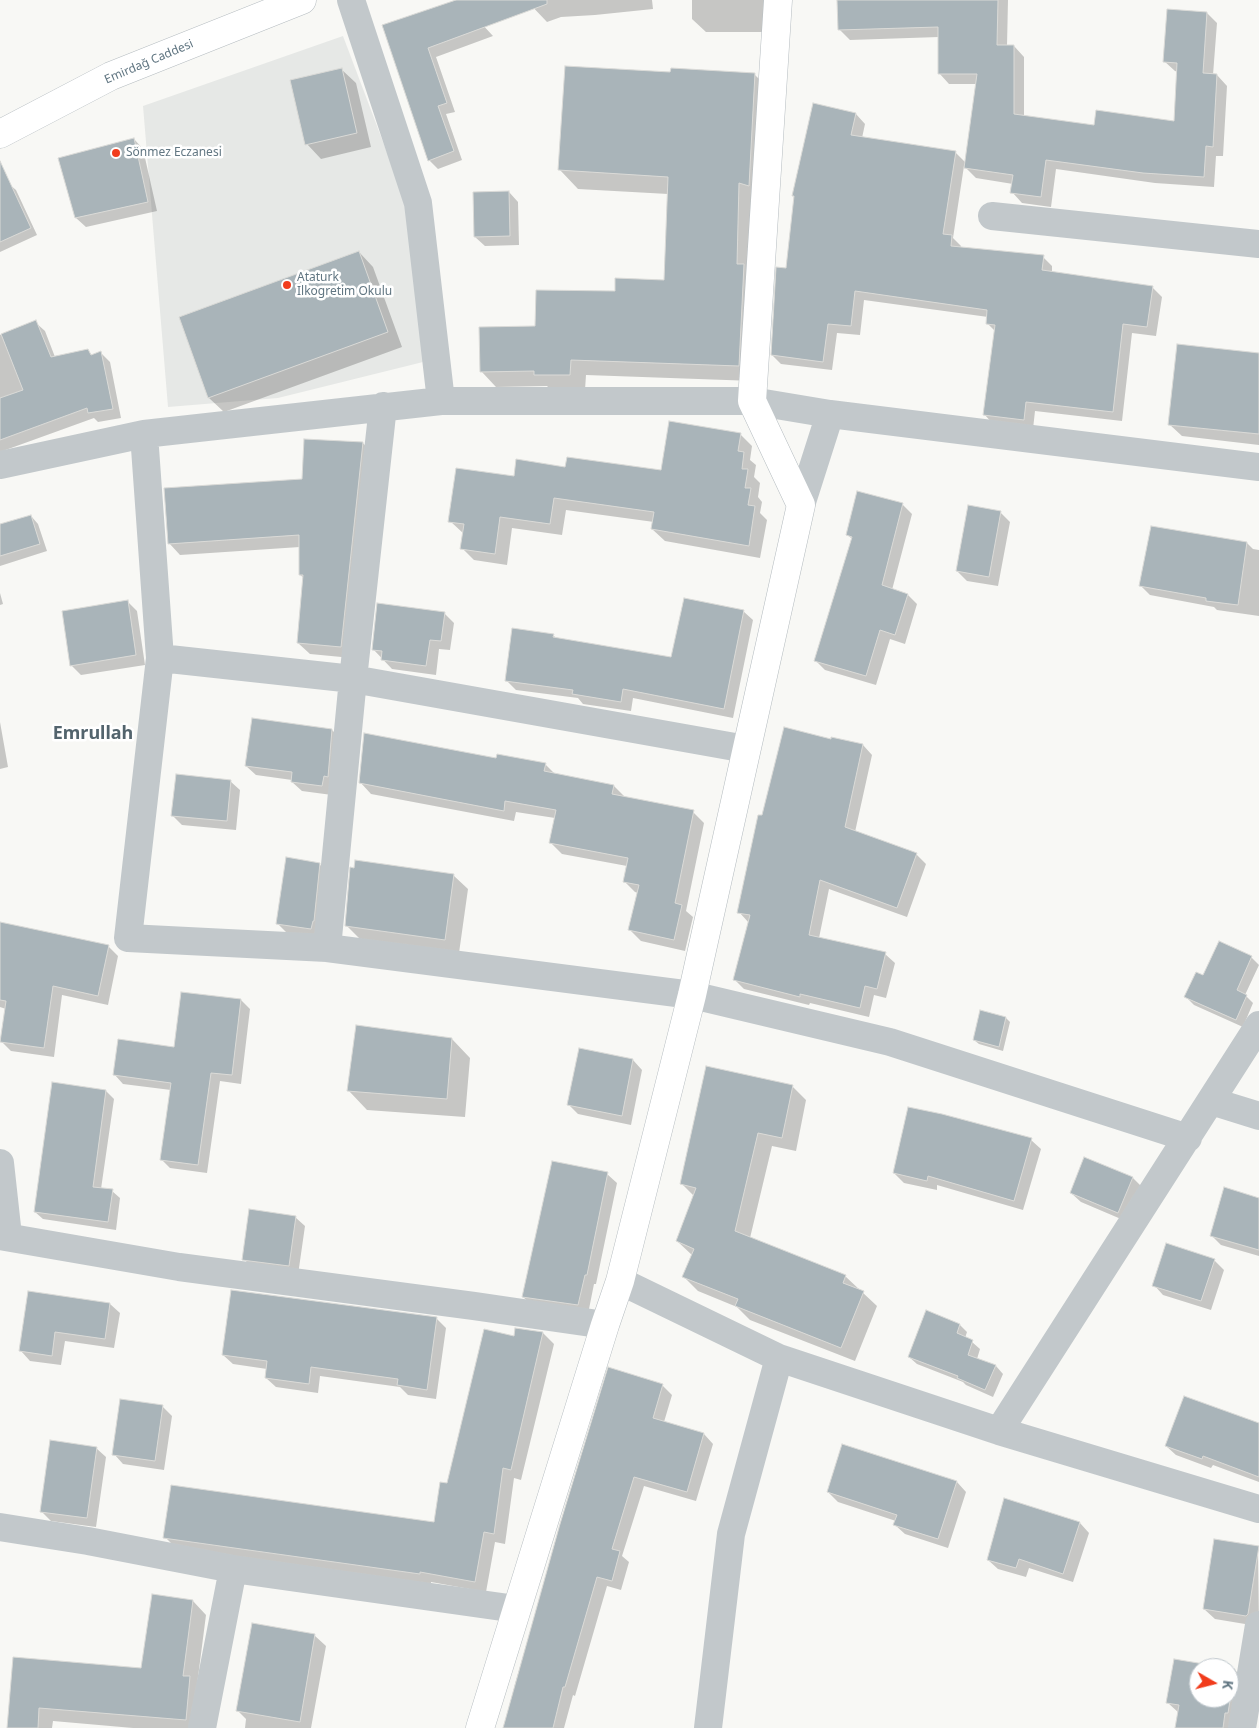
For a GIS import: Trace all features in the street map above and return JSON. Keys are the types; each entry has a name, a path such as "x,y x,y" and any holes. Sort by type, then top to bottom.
{"street":[{"name":"Emirdağ Caddesi","path":"0,134 111,76 302,0"},
{"path":"351,0 418,203 441,400"},
{"path":"778,0 752,401 801,505"},
{"path":"992,216 1259,244"},
{"path":"0,465 144,434 441,400 752,401 830,414 1259,467"},
{"path":"327,948 382,406"},
{"path":"480,1728 620,1281 692,995 801,505 830,414"},
{"path":"144,434 160,658 128,938 327,948 692,995 890,1042 1188,1138"},
{"path":"160,658 353,679 746,749"},
{"path":"999,1431 1259,1025"},
{"path":"1211,1101 1259,1116"},
{"path":"0,1163 4,1236 179,1267 474,1306 605,1326"},
{"path":"620,1281 779,1358 999,1431 1259,1509"},
{"path":"708,1728 731,1534 779,1358"},
{"path":"0,1527 88,1541 233,1569 516,1609"},
{"path":"202,1728 233,1569"},
{"path":"1242,1728 1259,1625"}],"shaded area":[{"name":"Ataturk Ilkogretim Okulu","path":"343,36 408,208 423,362 278,398 168,407 143,106"}],"building":[{"path":"456,0 547,0 547,4 428,48 447,103 438,106 454,151 428,161 382,25"},
{"path":"837,0 998,0 997,45 1014,45 1014,114 1094,125 1096,110 1174,121 1177,63 1163,62 1167,9 1207,12 1203,73 1217,74 1213,147 1206,146 1204,177 1143,173 1046,160 1041,197 1010,193 1013,175 964,168 977,74 938,74 938,27 838,30"},
{"path":"565,66 670,72 671,68 755,73 749,186 739,183 737,264 744,264 739,366 571,360 570,375 534,375 534,371 480,372 479,327 535,326 536,290 615,291 615,278 664,280 668,177 558,170"},
{"path":"342,68 357,133 305,145 290,80"},
{"path":"813,103 856,113 851,135 956,151 943,234 952,235 951,246 1044,255 1042,270 1153,286 1147,327 1123,324 1113,412 1026,402 1024,420 983,415 995,325 986,324 987,310 855,291 851,326 828,324 823,362 771,355 776,267 786,268 794,196 792,196"},
{"path":"134,138 148,202 75,218 58,158"},
{"path":"0,161 31,228 0,242"},
{"path":"509,191 510,236 474,237 473,192"},
{"path":"359,251 388,332 208,398 179,317"},
{"path":"36,320 51,357 88,349 91,355 101,351 113,409 88,413 87,408 0,440 0,398 23,390 1,334"},
{"path":"1177,344 1259,353 1259,434 1168,425"},
{"path":"669,421 741,433 738,451 744,452 742,469 748,469 745,488 751,488 748,505 755,506 749,546 651,529 654,512 554,498 550,524 500,517 495,554 460,549 464,524 448,522 456,468 514,476 516,459 565,467 567,457 661,470"},
{"path":"304,439 363,442 341,647 297,643 303,575 299,575 299,535 168,544 164,488 302,479"},
{"path":"857,491 903,503 882,585 908,594 895,635 880,630 866,676 814,661 852,537 846,535"},
{"path":"968,505 1001,511 989,577 956,571"},
{"path":"31,515 40,544 0,556 0,524"},
{"path":"1151,526 1247,542 1238,605 1206,601 1206,598 1139,586"},
{"path":"684,598 744,610 724,709 623,689 621,702 572,694 573,690 505,681 512,628 554,634 553,637 671,657"},
{"path":"128,600 136,655 70,666 62,611"},
{"path":"377,603 445,612 441,641 430,640 426,666 381,660 382,651 372,650"},
{"path":"252,718 332,729 328,777 324,776 322,786 291,782 292,772 245,766"},
{"path":"784,727 831,739 831,737 863,744 845,827 917,853 897,908 820,880 809,935 886,952 877,989 865,986 860,1008 800,994 800,997 733,980 750,915 737,913 758,815 762,815"},
{"path":"364,733 496,758 497,754 546,763 544,771 614,785 612,794 694,810 675,903 682,905 674,940 628,930 639,885 623,882 628,858 549,843 556,810 505,801 504,811 359,783"},
{"path":"176,774 231,780 227,821 171,816"},
{"path":"286,857 320,863 314,921 311,929 276,924"},
{"path":"355,860 454,874 445,940 345,926 350,867 354,868"},
{"path":"0,922 109,945 98,996 53,986 44,1048 0,1042 6,1001 0,1000"},
{"path":"1219,941 1252,956 1237,990 1247,995 1236,1020 1184,997 1196,972 1203,975"},
{"path":"181,992 241,999 232,1075 211,1073 198,1165 160,1160 171,1083 113,1075 118,1039 174,1047"},
{"path":"980,1010 1006,1017 999,1047 973,1040"},
{"path":"356,1025 452,1038 447,1099 347,1091"},
{"path":"579,1048 633,1059 622,1116 567,1105"},
{"path":"706,1066 793,1085 782,1138 758,1133 735,1231 846,1275 843,1283 864,1291 841,1348 735,1306 738,1299 682,1277 694,1249 676,1241 696,1188 680,1184"},
{"path":"52,1082 106,1090 93,1187 113,1189 108,1222 34,1212"},
{"path":"908,1107 1032,1138 1014,1201 928,1176 927,1181 893,1173"},
{"path":"1084,1157 1133,1177 1118,1213 1070,1193"},
{"path":"552,1161 608,1172 587,1275 585,1275 578,1305 522,1297"},
{"path":"1224,1187 1259,1198 1259,1250 1210,1236"},
{"path":"249,1209 296,1216 289,1266 242,1260"},
{"path":"1166,1243 1215,1259 1201,1301 1152,1286"},
{"path":"231,1290 437,1317 427,1390 397,1385 398,1379 311,1367 309,1384 265,1378 267,1361 222,1355"},
{"path":"28,1291 110,1303 105,1339 55,1332 52,1356 19,1351"},
{"path":"926,1310 960,1324 957,1333 973,1340 968,1355 996,1365 985,1390 957,1378 958,1376 908,1357"},
{"path":"515,1328 543,1332 511,1470 503,1468 494,1534 484,1532 475,1582 420,1572 420,1574 163,1538 171,1485 434,1522 440,1482 447,1483 484,1329 514,1336"},
{"path":"608,1367 663,1384 653,1418 704,1433 687,1492 634,1477 612,1549 620,1551 612,1581 597,1577 565,1687 563,1687 553,1728 503,1728 560,1524"},
{"path":"1184,1396 1259,1423 1259,1477 1203,1456 1202,1459 1165,1446"},
{"path":"120,1399 163,1405 155,1461 112,1455"},
{"path":"50,1440 97,1447 87,1518 40,1512"},
{"path":"842,1444 957,1481 938,1539 893,1525 897,1515 827,1492"},
{"path":"1004,1498 1080,1522 1063,1574 1019,1559 1016,1568 987,1560"},
{"path":"1214,1539 1259,1546 1248,1614 1246,1616 1203,1609"},
{"path":"152,1594 193,1600 183,1676 190,1676 186,1720 39,1708 38,1728 7,1728 13,1657 141,1668"},
{"path":"252,1623 315,1634 300,1722 236,1711"},
{"path":"1174,1659 1189,1662 1189,1708 1229,1708 1228,1713 1225,1713 1223,1728 1175,1728 1179,1705 1166,1703"}],"place":[{"name":"Sönmez Eczanesi","path":"116,153"},
{"name":"Ataturk Ilkogretim Okulu","path":"287,285"}],"district":[{"name":"Emrullah","path":"93,734"}]}
